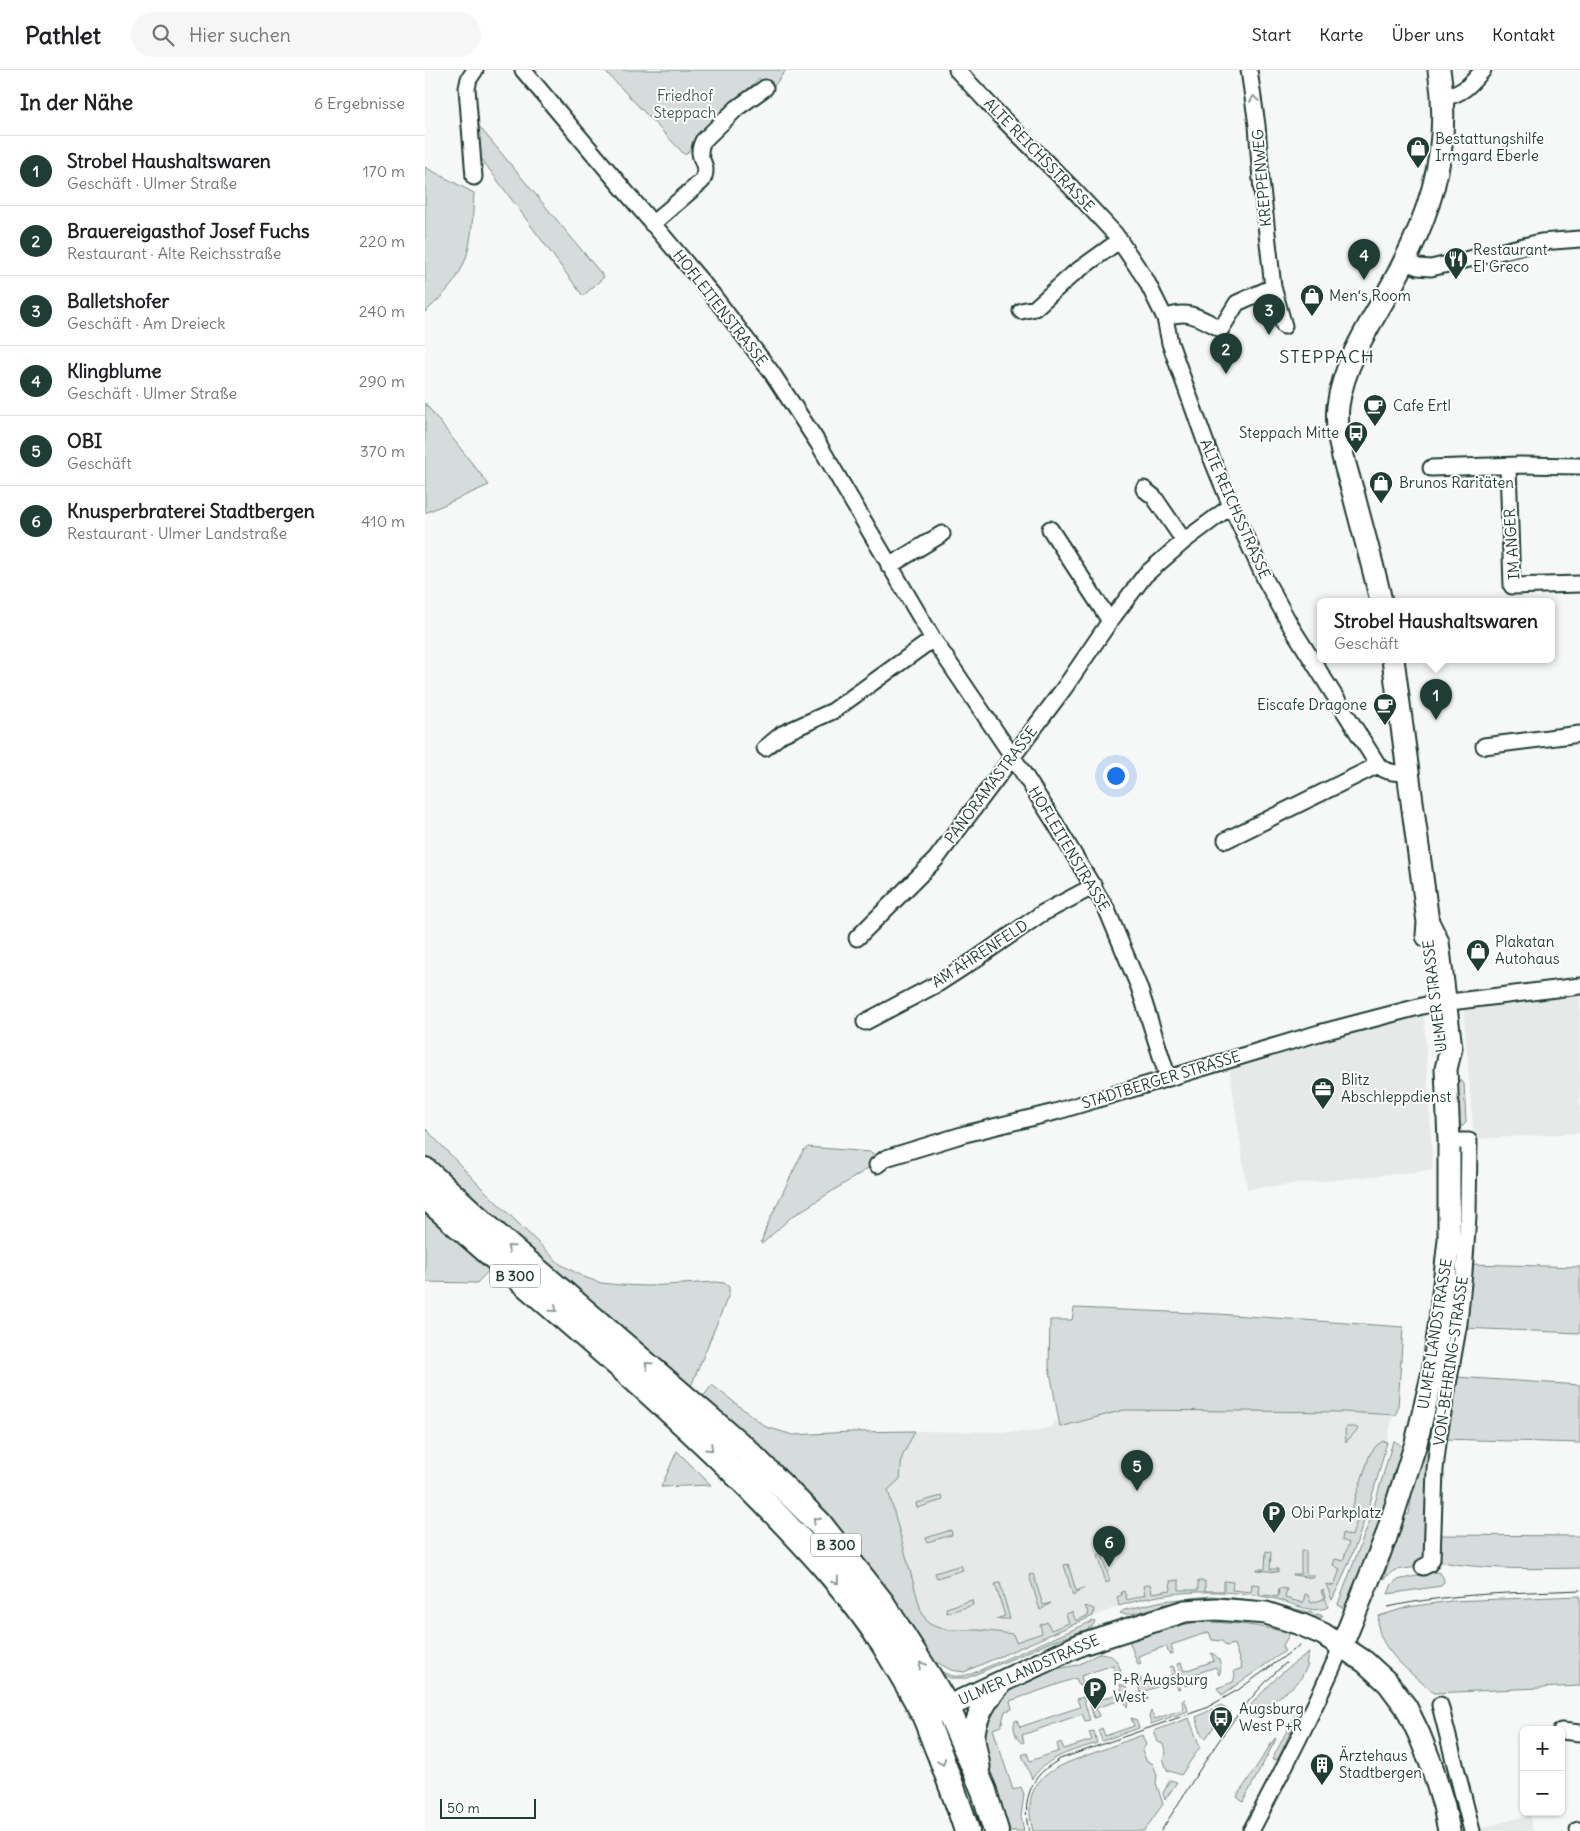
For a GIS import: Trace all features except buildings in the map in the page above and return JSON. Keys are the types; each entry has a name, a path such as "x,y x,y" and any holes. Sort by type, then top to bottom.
{"main road":[{"name":"B 300","path":"425,1170 687,1412 731,1468 808,1547 854,1603 883,1645 925,1717 958,1801 967,1831"},
{"name":"B 300","path":"425,1196 492,1256 608,1354 687,1412 746,1450 819,1523 882,1603 947,1707 984,1791 996,1831"}],"street":[{"path":"475,70 469,79 467,88 475,177"},
{"name":"HOFLEITENSTRASSE","path":"523,70 712,294 772,373 839,476 889,566 933,639 1013,756 1094,886 1107,910 1132,970 1168,1078"},
{"name":"ALTE REICHSSTRASSE","path":"957,70 1078,194 1120,240 1147,280 1165,318 1169,343 1199,426 1231,506 1269,586 1292,628 1378,765"},
{"name":"KREPPENWEG","path":"1249,70 1257,125 1273,287 1284,326"},
{"path":"1380,598 1345,462 1338,426 1338,409 1340,392 1350,365 1365,333 1406,261 1423,222 1435,184 1441,151 1443,98 1439,70"},
{"path":"1443,98 1467,89 1483,70"},
{"path":"652,224 703,181 707,173 706,166 699,155 703,141 737,108 765,88"},
{"path":"1406,261 1418,267 1431,268 1541,242 1580,239"},
{"path":"1021,311 1035,308 1073,274 1120,240"},
{"path":"1165,318 1183,313 1202,319 1221,329 1237,303 1273,287"},
{"name":"IM ANGER","path":"1508,466 1512,586 1580,584"},
{"path":"1431,468 1580,466"},
{"path":"1144,489 1154,497 1184,541"},
{"name":"PANORAMASTRASSE","path":"857,938 936,859 1065,687 1110,620 1145,575 1184,541 1231,506"},
{"path":"1050,529 1110,620"},
{"path":"889,566 942,534"},
{"path":"765,748 782,734 833,711 933,639"},
{"name":"ULMER STRASSE","path":"1394,663 1428,922 1427,943 1440,1003 1439,1050 1446,1069"},
{"path":"1484,746 1580,734"},
{"path":"1226,840 1378,765 1391,772 1408,773"},
{"name":"AM ÄHRENFELD","path":"865,1022 939,983 1041,914 1094,886"},
{"name":"STADTBERGER STRASSE","path":"877,1165 886,1158 965,1134 1055,1112 1319,1033 1440,1003 1580,986"},
{"name":"ULMER LANDSTRASSE","path":"1342,1645 1386,1537 1416,1443 1433,1372 1449,1240 1449,1141 1446,1069"},
{"name":"VON-BEHRING-STRASSE","path":"1423,1567 1429,1564 1432,1559 1435,1469 1439,1435 1459,1323 1468,1224 1469,1141 1449,1141"},
{"name":"ULMER LANDSTRASSE","path":"925,1717 1082,1644 1185,1611 1217,1609 1267,1613 1323,1634 1365,1662 1388,1683 1406,1707 1431,1764 1444,1806 1449,1831"},
{"path":"1251,1831 1279,1780 1342,1645"},
{"path":"984,1791 974,1738 976,1723 989,1697 1003,1681"},
{"path":"1440,1705 1472,1831"},
{"path":"1565,1731 1580,1733"}],"shaded area":[{"path":"1580,992 1580,1133 1474,1139 1463,1005"},
{"path":"1419,1011 1424,1014 1433,1170 1247,1189 1229,1064"},
{"path":"1124,1410 1343,1412 1393,1415 1382,1462 1364,1520 1343,1578 1328,1607 1318,1610 1257,1595 1226,1592 1176,1593 1119,1606 1018,1648 1013,1634 979,1630 949,1630 928,1623 921,1611 888,1489 900,1479 902,1457 915,1431 1030,1432 1051,1427 1055,1420 1061,1427"},
{"path":"1530,1816 1533,1831 1477,1831 1477,1829"}],"green space":[{"name":"Friedhof Steppach","path":"604,70 786,70 771,90 759,78 685,155"},
{"path":"473,119 604,277 583,296 475,150"},
{"path":"425,167 474,193 472,230 466,259 452,285 425,312"},
{"path":"425,403 489,485 425,513"},
{"path":"1461,1080 1464,1084 1466,1122 1463,1126 1459,1126 1457,1081"},
{"path":"425,1128 481,1187 560,1264 584,1277 601,1283 620,1285 648,1286 716,1282 724,1283 729,1287 729,1294 691,1386 580,1298 425,1161"},
{"path":"808,1147 870,1152 877,1158 875,1164 790,1218 761,1243 767,1225 803,1151"},
{"path":"1460,1155 1462,1159 1461,1241 1427,1559 1418,1567 1395,1570 1383,1579 1405,1515 1409,1514"},
{"path":"425,1211 490,1269 477,1283 425,1282"},
{"path":"1469,1264 1580,1267 1580,1333 1462,1328"},
{"path":"1074,1308 1218,1314 1403,1327 1396,1415 1343,1412 1124,1410 1060,1427 1049,1366 1050,1320 1072,1320"},
{"path":"1455,1377 1580,1385 1580,1443 1442,1439"},
{"path":"712,1385 766,1427 793,1435 915,1431 902,1457 900,1479 888,1490 921,1611 928,1623 949,1630 979,1630 1013,1634 1016,1642 1042,1633 1040,1625 1047,1622 1051,1630 1069,1623 1066,1614 1072,1612 1076,1621 1089,1615 1085,1606 1094,1609 1093,1616 964,1672 951,1670 938,1663 933,1665 746,1437 703,1397"},
{"path":"1347,1427 1356,1427 1358,1429 1346,1442 1345,1429"},
{"path":"1383,1441 1387,1442 1370,1503 1357,1542 1332,1600 1326,1584 1334,1586 1340,1569 1333,1565 1335,1559 1343,1561 1349,1543 1342,1540 1343,1533 1352,1536 1358,1517 1350,1514 1370,1454"},
{"path":"1393,1441 1403,1448 1402,1469 1351,1597 1344,1609 1338,1604 1370,1520"},
{"path":"677,1451 711,1485 661,1487"},
{"path":"942,1496 943,1500 917,1508 916,1503"},
{"path":"951,1530 952,1535 927,1542 926,1538"},
{"path":"1438,1535 1580,1536 1580,1568 1526,1569 1436,1561"},
{"path":"1266,1551 1271,1552 1270,1569 1278,1569 1278,1572 1257,1570 1265,1569"},
{"path":"1301,1551 1306,1551 1306,1575 1314,1575 1314,1578 1293,1575 1301,1574"},
{"path":"1102,1554 1110,1581 1106,1583 1098,1555"},
{"path":"1068,1564 1076,1591 1084,1588 1073,1596 1064,1565"},
{"path":"961,1565 963,1570 937,1578 935,1573"},
{"path":"1436,1572 1443,1576 1444,1582 1441,1586 1388,1594 1392,1584 1397,1580"},
{"path":"1033,1574 1043,1605 1051,1603 1040,1610 1029,1575"},
{"path":"1179,1580 1179,1590 1198,1590 1198,1581 1205,1581 1205,1591 1224,1591 1224,1581 1233,1582 1232,1590 1251,1592 1252,1584 1260,1585 1259,1594 1278,1597 1279,1588 1287,1589 1285,1598 1303,1603 1305,1594 1308,1595 1311,1603 1324,1599 1321,1591 1323,1590 1328,1607 1316,1610 1256,1595 1217,1592 1177,1593 1138,1600 1119,1606 1117,1597 1122,1595 1121,1592 1124,1591 1127,1600 1145,1595 1143,1586 1150,1584 1152,1593 1171,1590 1170,1581"},
{"path":"1000,1583 1010,1619 996,1619 1005,1616 995,1584"},
{"path":"1211,1596 1262,1601 1323,1617 1304,1615 1259,1603 1221,1600 1183,1601 1137,1613 1120,1613 1124,1610 1163,1601"},
{"path":"1580,1596 1580,1686 1434,1693 1396,1659 1388,1649 1378,1627 1379,1616 1408,1607 1451,1601"},
{"path":"972,1600 973,1605 947,1613 946,1608"},
{"path":"1093,1621 1095,1622 1093,1625 1086,1630 1051,1642 967,1678 950,1678 939,1672 956,1676 971,1674"},
{"path":"1197,1622 1255,1626 1289,1633 1289,1635 1282,1647 1285,1651 1222,1695 1217,1688 1233,1682 1234,1671 1242,1668 1234,1644 1226,1646 1222,1641 1212,1640 1209,1632 1171,1645 1173,1653 1169,1654 1166,1646 1138,1656 1141,1664 1138,1665 1130,1639 1148,1631"},
{"path":"1309,1652 1306,1664 1308,1665 1296,1684 1253,1717 1245,1712 1259,1695 1291,1665"},
{"path":"1100,1653 1114,1658 1121,1671 1116,1673 1113,1665 1081,1676 1083,1684 1079,1686 1076,1678 1010,1701 1012,1709 1005,1711 1001,1726 993,1729 1013,1790 1021,1787 1024,1794 1021,1816 1024,1831 1010,1831 983,1753 983,1725 1006,1692 1012,1688 1045,1671 1078,1665"},
{"path":"1211,1653 1220,1662 1221,1669 1219,1675 1216,1667 1186,1677 1189,1685 1185,1686 1177,1664 1181,1663 1184,1671 1214,1661"},
{"path":"1173,1666 1181,1688 1178,1689 1174,1681 1145,1691 1148,1700 1143,1699 1137,1683 1139,1678 1143,1685 1172,1675 1170,1667"},
{"path":"1120,1684 1126,1687 1128,1692 1129,1700 1127,1707 1124,1699 1096,1708 1099,1716 1094,1718 1087,1696 1091,1694 1094,1702 1122,1692"},
{"path":"1083,1697 1090,1720 1085,1721 1082,1714 1022,1735 1024,1742 1022,1743 1018,1739 1014,1730 1015,1721 1017,1720 1020,1727 1080,1707 1077,1699"},
{"path":"1185,1699 1188,1711 1151,1724 1149,1717 1151,1711 1155,1719 1184,1709 1182,1701"},
{"path":"1301,1704 1301,1709 1278,1759 1272,1760 1297,1711 1296,1707"},
{"path":"1221,1705 1226,1709 1206,1738 1202,1736 1196,1717"},
{"path":"1131,1718 1136,1720 1139,1728 1102,1741 1098,1730 1102,1728 1105,1736 1134,1726"},
{"path":"1189,1718 1200,1747 1181,1775 1167,1770 1163,1758 1166,1754 1163,1744 1158,1742 1154,1731"},
{"path":"1094,1731 1097,1743 1061,1755 1045,1765 1032,1779 1022,1755 1027,1753 1030,1761 1059,1751 1057,1744 1061,1742 1064,1749 1092,1740 1089,1732"},
{"path":"1142,1735 1146,1745 1142,1750 1146,1760 1153,1764 1157,1775 1156,1783 1163,1804 1144,1831 1033,1831 1030,1800 1034,1789 1050,1772 1074,1760"},
{"path":"1276,1739 1243,1802 1237,1797"},
{"path":"1170,1780 1177,1782 1165,1800 1163,1793"}],"tram line":[{"path":"1388,1607 1460,1596 1580,1590"},
{"path":"1029,1831 1026,1815 1030,1791 1038,1777 1049,1766 1060,1759 1206,1708 1238,1690 1300,1645"},
{"path":"1161,1831 1233,1720 1267,1681 1286,1663"}],"place":[{"name":"Bestattungshilfe Irmgard Eberle","path":"1418,169"},
{"name":"Klingblume","path":"1364,280"},
{"name":"Restaurant El Greco","path":"1456,280"},
{"name":"Men‘s Room","path":"1312,317"},
{"name":"Balletshofer","path":"1269,335"},
{"name":"Brauereigasthof Josef Fuchs","path":"1226,374"},
{"name":"Cafe Ertl","path":"1375,427"},
{"name":"Steppach Mitte","path":"1356,454"},
{"name":"Brunos Raritäten","path":"1381,504"},
{"name":"Strobel Haushaltswaren","path":"1436,720"},
{"name":"Eiscafe Dragone","path":"1385,726"},
{"name":"Plakatan Autohaus","path":"1478,972"},
{"name":"Blitz Abschleppdienst","path":"1323,1110"},
{"name":"OBI","path":"1137,1491"},
{"name":"Obi Parkplatz","path":"1274,1534"},
{"name":"Knusperbraterei Stadtbergen","path":"1109,1567"},
{"name":"P+R Augsburg West","path":"1095,1710"},
{"name":"Augsburg West P+R","path":"1221,1739"},
{"name":"Ärztehaus Stadtbergen","path":"1322,1786"}],"district":[{"name":"STEPPACH","path":"1327,357"}]}
